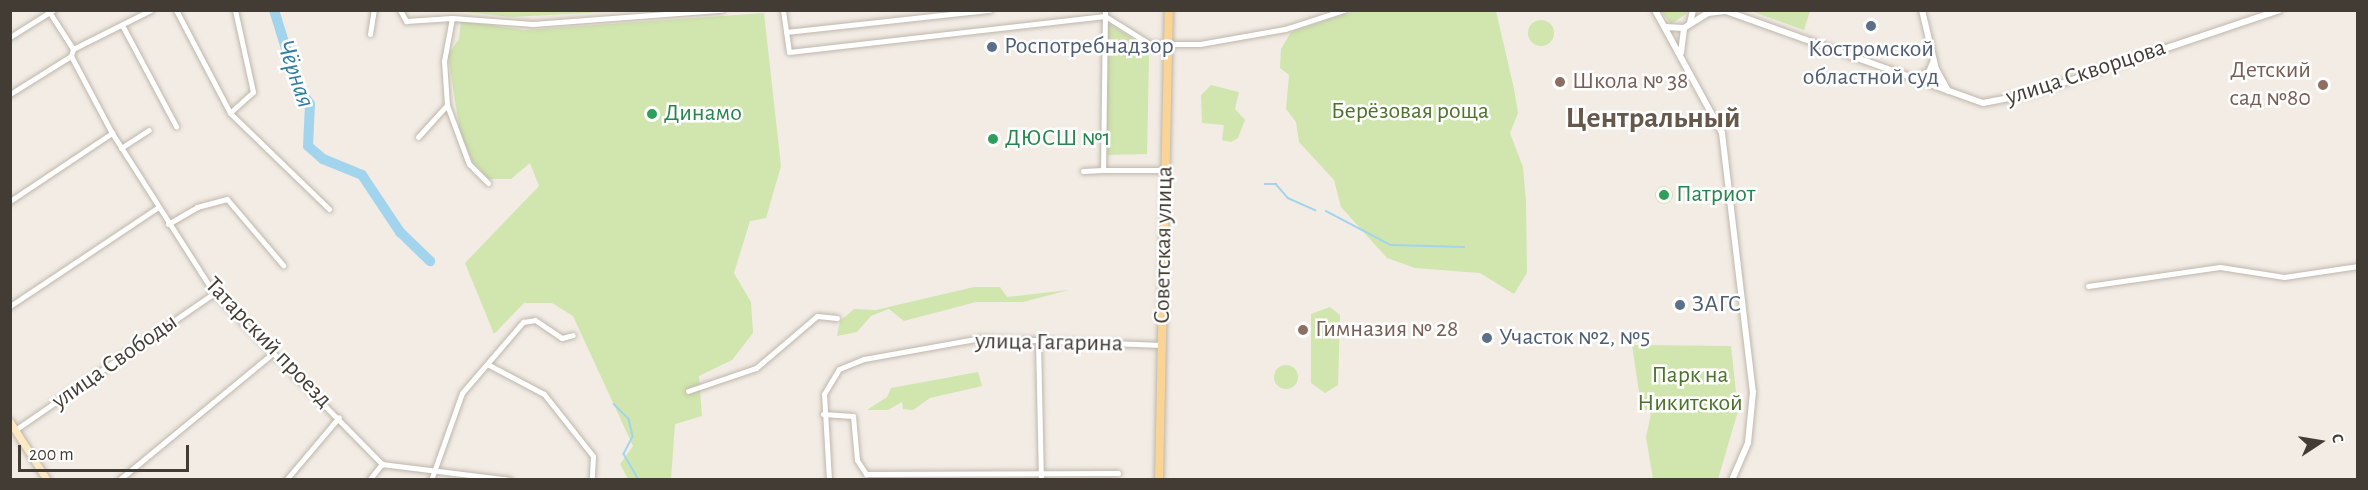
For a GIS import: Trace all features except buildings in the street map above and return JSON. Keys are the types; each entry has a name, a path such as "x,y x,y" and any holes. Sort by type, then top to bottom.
{"main road":[{"name":"Советская улица","path":"1159,480 1166,44 1169,10"},
{"path":"10,422 44,479"}],"street":[{"path":"10,94 72,53 151,10"},
{"path":"176,10 230,113 329,209"},
{"path":"230,113 253,92 235,10"},
{"path":"370,34 374,10"},
{"path":"400,10 406,21 452,18 533,24 721,10"},
{"path":"783,10 789,52 1106,14 1140,40 1166,44 1229,41 1344,10"},
{"path":"786,32 990,10"},
{"path":"1681,54 1693,10"},
{"path":"1922,10 1939,77 1951,94"},
{"name":"улица Скворцова","path":"1724,11 1951,94 1999,102 2279,10"},
{"path":"10,37 50,11"},
{"name":"Татарский проезд","path":"50,11 112,133 157,208 214,293 339,417 382,464"},
{"path":"1664,27 1687,26 1724,11"},
{"path":"1657,12 1718,119 1725,150 1753,392 1748,443 1732,480"},
{"path":"1103,170 1106,14"},
{"path":"452,18 444,61 447,105 469,164 488,183"},
{"path":"122,25 176,126"},
{"path":"1929,86 1928,73 1934,58"},
{"path":"1913,79 1928,73 1939,77"},
{"path":"1929,86 1939,77"},
{"path":"417,137 447,105"},
{"path":"121,148 149,130"},
{"path":"10,201 112,133"},
{"path":"1083,171 1164,170"},
{"path":"168,224 197,207 226,200 283,265"},
{"path":"10,306 157,208"},
{"path":"2088,286 2220,267 2284,277 2358,266"},
{"name":"улица Свободы","path":"15,430 214,293"},
{"path":"688,391 756,368 817,316 837,318"},
{"path":"431,480 462,393 529,319 562,338 573,335"},
{"name":"улица Гагарина","path":"830,480 823,414 824,394 839,369 864,359 981,338 1162,345"},
{"path":"1038,340 1041,480"},
{"path":"119,480 273,353"},
{"path":"489,365 544,394 589,449 594,478"},
{"path":"823,414 853,416 857,460 866,474 1041,470 1118,473"},
{"path":"286,480 339,417"},
{"path":"369,480 382,464 510,480"}],"green space":[{"path":"457,10 628,11 510,17"},
{"name":"Берёзовая роща","path":"1357,10 1496,11 1518,113 1510,133 1523,167 1526,202 1527,273 1514,294 1480,273 1415,268 1387,258 1341,207 1334,180 1299,142 1296,122 1286,109 1289,75 1280,68 1281,49 1291,32"},
{"path":"1751,10 1810,11 1804,30"},
{"path":"1661,11 1686,11 1686,14 1671,24"},
{"path":"764,13 781,166 766,218 750,221 734,273 751,302 753,333 732,360 699,376 702,416 675,424 671,479 628,479 620,464 633,446 573,316 552,303 524,303 494,334 465,263 539,186 530,163 511,179 489,179 473,162 460,133 448,55 459,39 461,21 525,30"},
{"path":"1541,20 1550,24 1554,33 1550,42 1541,46 1532,42 1528,33 1532,24"},
{"path":"1108,23 1145,46 1149,56 1147,154 1105,155"},
{"path":"1211,85 1239,92 1235,109 1245,120 1238,138 1231,142 1222,140 1224,125 1202,123 1201,95"},
{"name":"Патриот","path":"1664,186 1670,189 1673,195 1670,201 1664,204 1658,201 1655,195 1658,189"},
{"path":"974,287 1000,287 1007,297 1069,290 1023,302 976,302 904,321 889,309 871,316 857,332 837,336 840,321 854,309 876,310"},
{"path":"1330,307 1340,315 1338,385 1325,393 1311,383 1311,314"},
{"name":"Парк на Никитской","path":"1632,345 1731,346 1738,411 1718,479 1653,479 1646,437 1651,414 1641,405"},
{"path":"1286,365 1291,366 1297,372 1297,382 1291,388 1286,389 1281,388 1275,382 1274,377 1275,372 1281,366"},
{"path":"978,372 982,386 930,398 913,410 903,409 902,402 888,410 867,410 887,397 891,388"}],"waterway":[{"name":"Чёрная","path":"274,10 298,87 310,104 308,146 323,159 362,175 400,232 430,261"},
{"path":"1265,184 1276,184 1288,198 1315,210"},
{"path":"1326,211 1391,245 1464,247"},
{"path":"614,404 629,419 633,437 624,454 639,480"}],"place":[{"name":"Костромской областной суд","path":"1871,26"},
{"name":"Роспотребнадзор","path":"992,47"},
{"name":"Школа № 38","path":"1560,82"},
{"name":"Детский сад №80","path":"2323,85"},
{"name":"Динамо","path":"652,114"},
{"name":"ДЮСШ №1","path":"993,139"},
{"name":"Патриот","path":"1664,195"},
{"name":"ЗАГС","path":"1680,305"},
{"name":"Гимназия № 28","path":"1303,330"},
{"name":"Участок №2, №5","path":"1487,338"}],"district":[{"name":"Центральный","path":"1653,118"}]}
